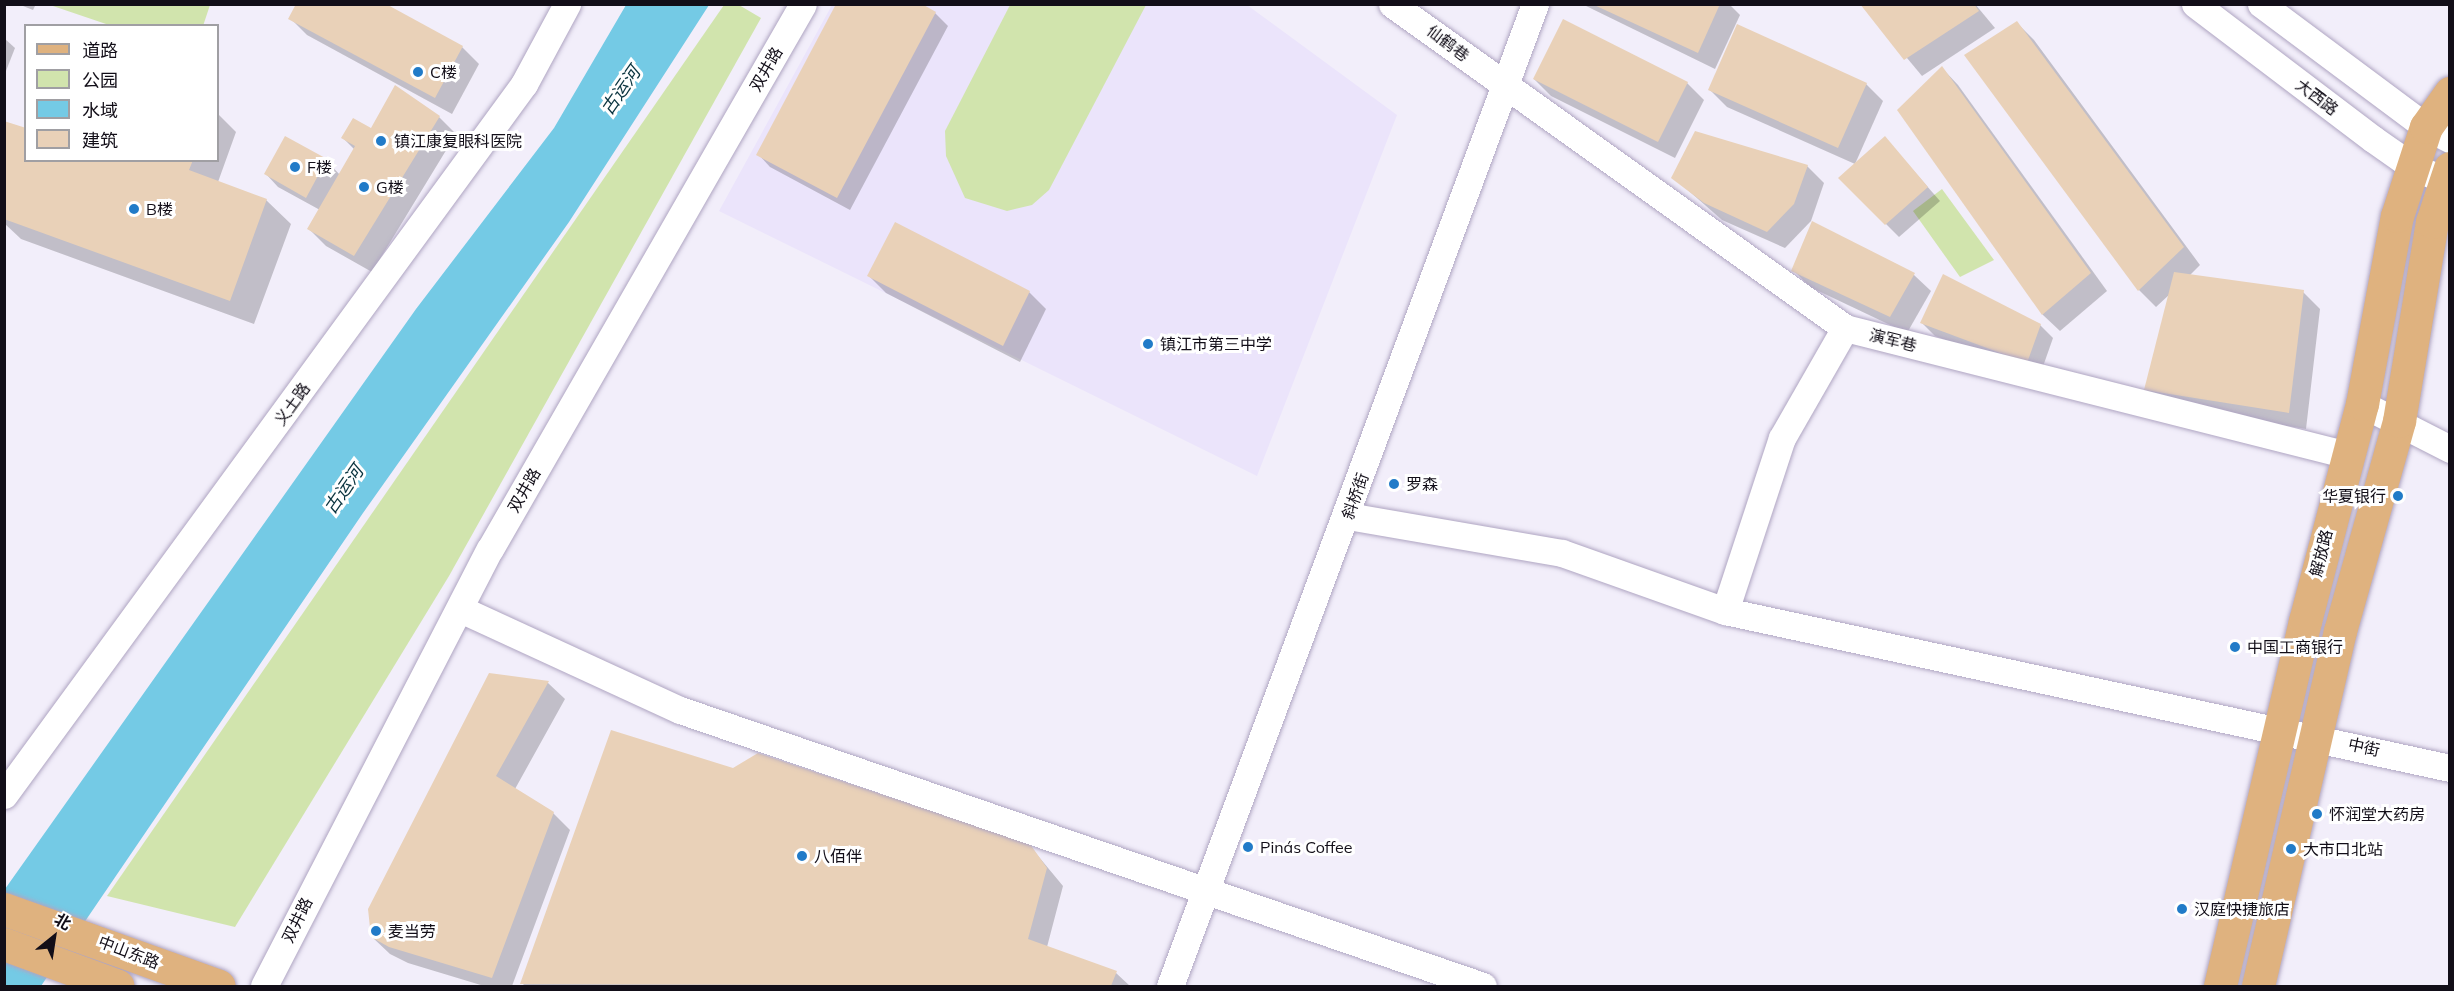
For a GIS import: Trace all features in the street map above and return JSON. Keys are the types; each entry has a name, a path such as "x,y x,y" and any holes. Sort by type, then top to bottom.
{"main road":[{"name":"解放路","path":"2220,987 2278,733 2362,404 2397,216 2413,167 2438,133 2450,93"},
{"path":"2258,987 2314,737 2364,536 2399,421 2432,222 2448,177"},
{"name":"中山东路","path":"4,909 91,938 219,987"},
{"path":"4,944 114,986"}],"street":[{"name":"义土路","path":"4,795 524,84 567,4"},
{"name":"双井路","path":"264,987 460,609 803,4"},
{"name":"仙鹤巷","path":"1392,4 1431,29 1502,85"},
{"name":"斜桥街","path":"1170,987 1348,516 1502,85 1535,4"},
{"name":"大西路","path":"2195,4 2413,167 2448,177"},
{"path":"2261,4 2438,133"},
{"name":"演军巷","path":"1502,85 1845,328 2348,455"},
{"path":"1725,610 1782,438 1845,328"},
{"path":"2362,404 2450,449"},
{"name":"中街","path":"1348,516 1562,553 1725,610 2278,733 2314,737 2450,768"},
{"path":"460,609 680,710 1207,889 1483,987"}],"shaded area":[{"name":"镇江市第三中学","path":"832,5 1247,5 1397,115 1257,476 719,211"}],"green space":[{"path":"50,5 210,5 204,24 106,24"},
{"path":"724,5 739,5 761,18 449,576 235,927 107,896"},
{"path":"1010,5 1146,5 1049,190 1032,205 1007,211 965,198 946,156 945,131"},
{"path":"1942,189 1994,260 1960,277 1913,211"}],"water":[{"name":"古运河","path":"626,5 709,5 569,222 363,513 41,986 5,986 5,889 416,309 554,128"}],"building":[{"name":"C楼","path":"296,4 386,4 463,46 435,98 288,19"},
{"path":"836,4 922,4 936,12 837,198 756,155"},
{"path":"1592,4 1720,4 1698,53"},
{"path":"1860,4 1974,4 1979,11 1904,60"},
{"path":"1563,19 1688,82 1658,142 1533,79"},
{"path":"2017,21 2184,247 2138,291 1964,55"},
{"path":"1737,24 1867,83 1838,148 1708,90"},
{"path":"1942,66 2091,273 2042,315 1897,110"},
{"name":"G楼","path":"395,85 440,116 354,256 307,229 355,146 341,138 353,118 371,128"},
{"name":"B楼","path":"4,121 24,127 24,162 192,162 189,170 267,199 230,301 4,219"},
{"path":"1695,131 1808,165 1794,204 1767,232 1704,203 1671,178"},
{"name":"F楼","path":"285,136 327,159 306,198 264,174"},
{"path":"1885,136 1928,187 1885,225 1838,178"},
{"path":"1812,221 1915,273 1890,317 1791,271"},
{"path":"895,222 1030,291 1003,346 867,276"},
{"path":"2174,272 2304,290 2289,413 2144,390"},
{"path":"1943,274 2041,324 2027,363 1920,323"},
{"path":"489,673 549,681 496,776 554,812 492,978 389,947 371,937 368,909"},
{"name":"八佰伴","path":"611,730 733,768 758,753 1030,844 1047,868 1028,939 1117,971 1111,986 520,984"}],"place":[{"name":"C楼","path":"418,72"},
{"name":"镇江康复眼科医院","path":"381,141"},
{"name":"F楼","path":"295,167"},
{"name":"G楼","path":"364,187"},
{"name":"B楼","path":"134,209"},
{"name":"镇江市第三中学","path":"1148,344"},
{"name":"罗森","path":"1394,484"},
{"name":"华夏银行","path":"2398,496"},
{"name":"中国工商银行","path":"2235,647"},
{"name":"怀润堂大药房","path":"2317,814"},
{"name":"Pinás Coffee","path":"1248,847"},
{"name":"大市口北站","path":"2291,849"},
{"name":"八佰伴","path":"802,856"},
{"name":"汉庭快捷旅店","path":"2182,909"},
{"name":"麦当劳","path":"376,931"}]}
